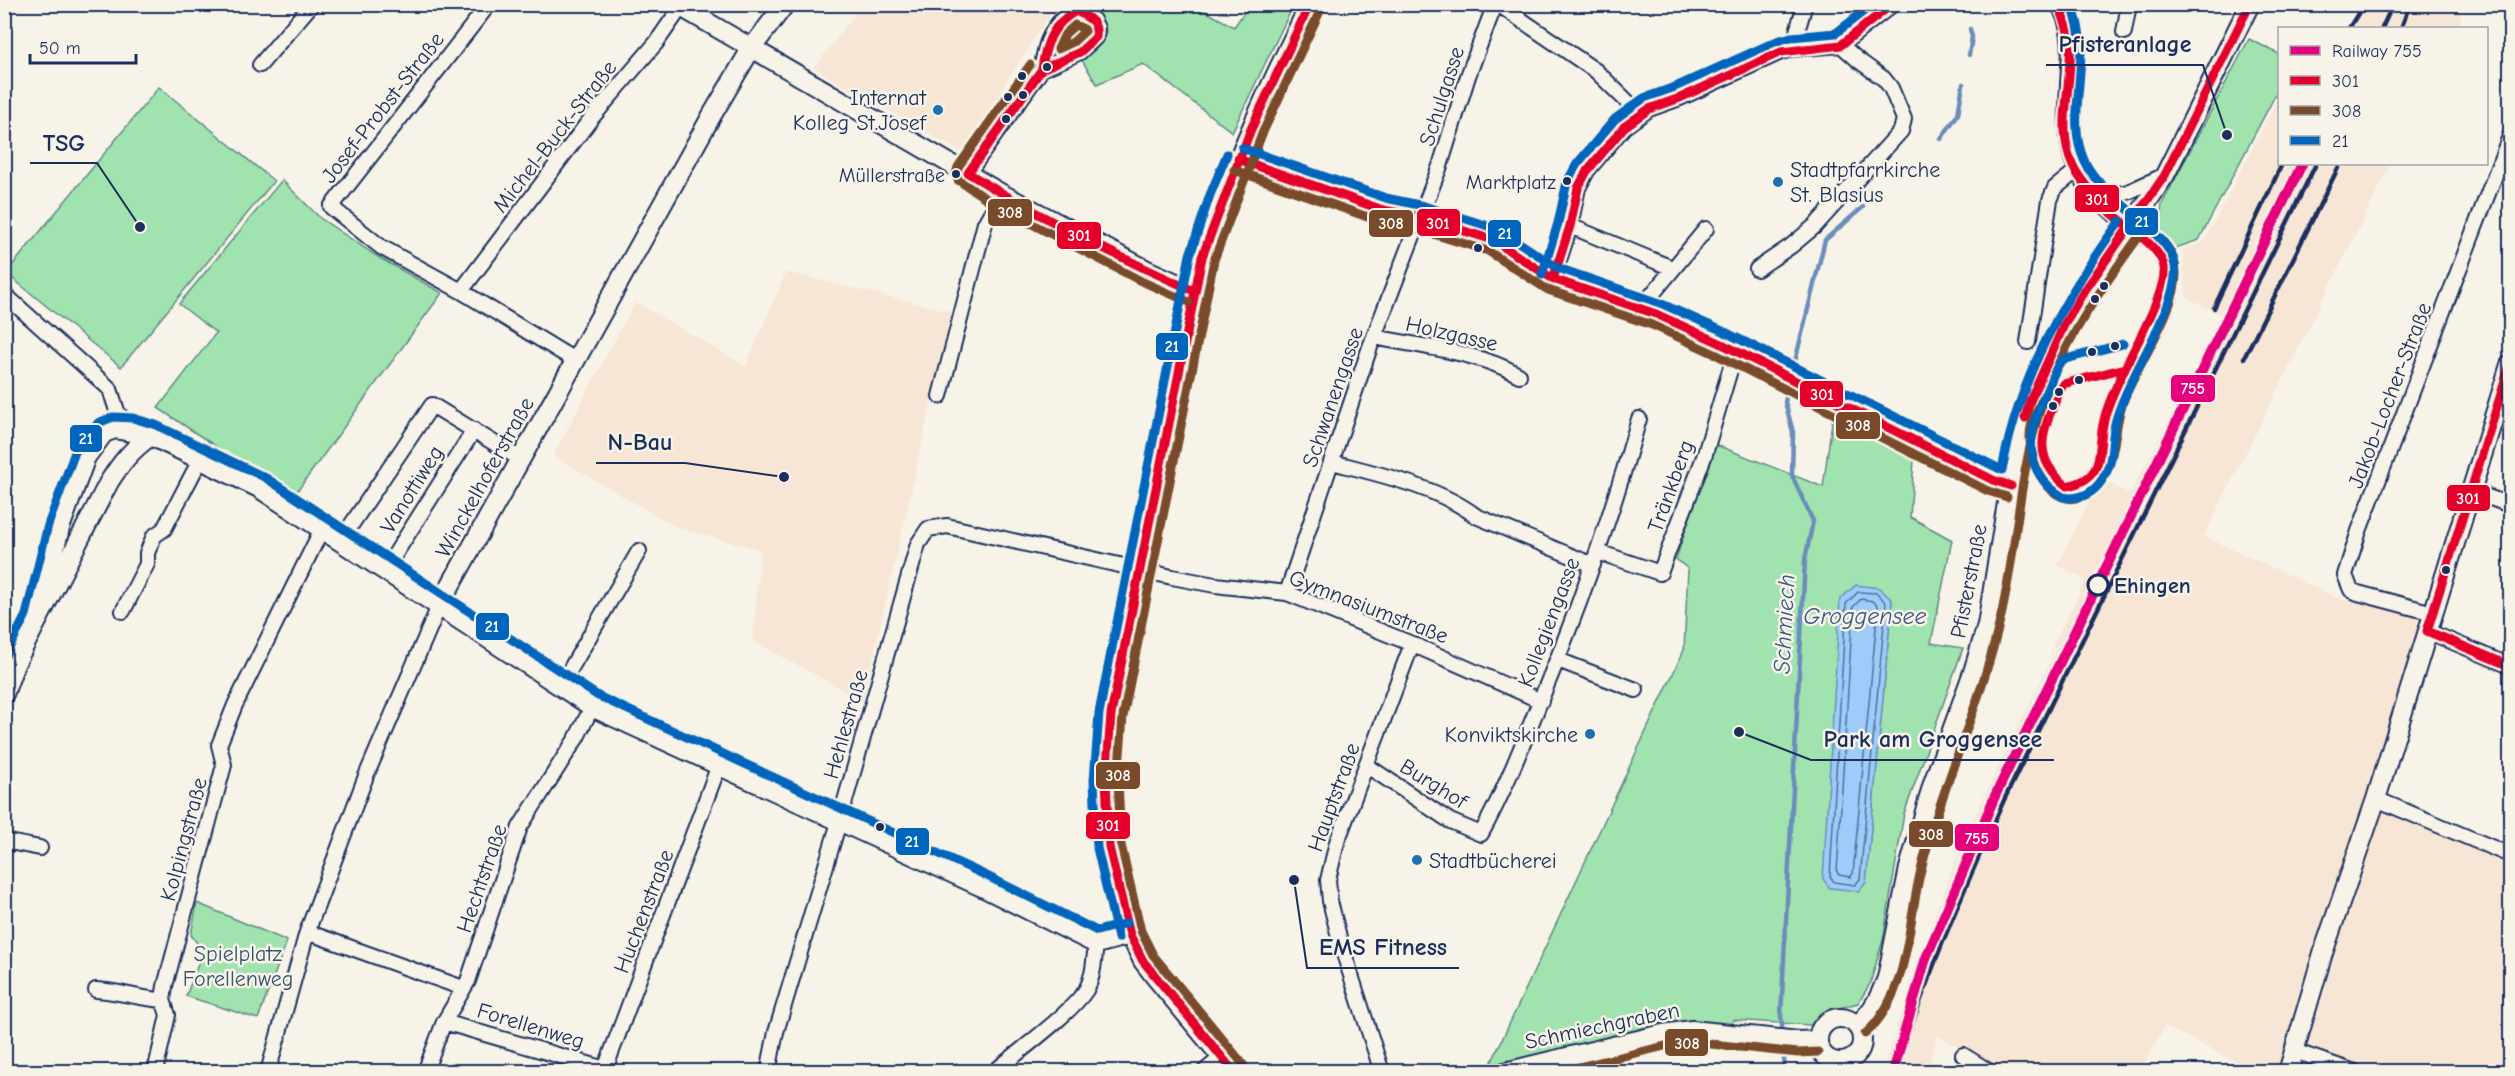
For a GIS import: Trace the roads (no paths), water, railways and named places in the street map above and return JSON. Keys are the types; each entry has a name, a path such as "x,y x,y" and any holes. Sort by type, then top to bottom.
{"street":[{"path":"260,65 312,4"},
{"name":"Josef-Probst-Straße","path":"461,291 381,248 331,207 489,4"},
{"name":"Winckelhoferstraße","path":"268,1071 307,932 366,776 439,606 522,460 631,258 751,49 784,4"},
{"path":"1234,1071 1143,961 1130,935 1109,847 1106,779 1111,715 1202,258 1238,159 1310,4"},
{"path":"1497,4 1596,71 1640,114"},
{"name":"Schulgasse","path":"1420,217 1440,166 1468,76 1497,4"},
{"path":"1792,49 1805,4"},
{"path":"1893,4 1841,45 1792,49 1640,114 1624,127 1587,171 1575,195 1570,226 1561,248 1553,279 1640,309 1736,350 1993,480 2011,486"},
{"path":"2058,4 2068,27 2070,49 2067,149 2076,171 2089,192 2130,228"},
{"path":"2124,32 2129,4"},
{"name":"Pfisterstraße","path":"1857,1025 1869,1014 1887,978 1909,868 1933,783 1973,672 1987,625 2015,454 2030,401 2064,325 2103,263 2130,228 2165,175 2250,4"},
{"path":"679,6 1002,194 1147,270 1194,291"},
{"name":"Michel-Buck-Straße","path":"461,291 590,120 656,43 679,6"},
{"path":"968,173 1042,69 1080,52 1091,44 1096,37 1097,28 1093,20 1076,11 1062,19 1043,50 1042,69"},
{"path":"1757,269 1815,226 1901,131 1904,119 1891,88 1884,79 1841,45"},
{"name":"Jakob-Locher-Straße","path":"2433,613 2358,593 2351,590 2344,575 2511,136"},
{"path":"1238,159 1383,210 1420,217"},
{"path":"2028,342 2050,200 2055,188 2076,171"},
{"path":"2089,192 2114,195 2128,192 2165,175"},
{"path":"940,396 985,223 1002,194"},
{"name":"Schwanengasse","path":"1287,593 1374,337 1420,217"},
{"path":"1570,226 1672,268"},
{"path":"1640,309 1706,229"},
{"path":"461,291 576,361"},
{"path":"4,294 110,389 117,411 130,430"},
{"name":"Holzgasse","path":"1374,337 1465,355 1501,365 1519,375"},
{"name":"Tränkberg","path":"1595,559 1660,573 1704,457 1736,350"},
{"path":"2288,1071 2323,953 2376,799 2511,364"},
{"path":"341,540 432,405 522,460"},
{"name":"Kollegiengasse","path":"1481,834 1499,801 1558,660 1615,505 1639,419"},
{"path":"38,619 60,528 86,457 104,433 115,429 130,430 151,436 201,458 259,488 592,706 982,887 1096,944 1130,935"},
{"name":"Vanottiweg","path":"385,570 474,430"},
{"path":"4,694 15,664 121,461 151,436"},
{"path":"123,611 147,564 147,553 154,536 164,530 201,458"},
{"path":"1332,462 1394,478 1466,508 1476,516 1595,559"},
{"path":"2471,491 2511,505"},
{"name":"Gymnasiumstraße","path":"928,529 947,526 1215,585 1287,593 1412,644 1540,701"},
{"name":"Kolpingstraße","path":"155,1071 168,1015 163,1000 224,765 219,745 242,691 322,529"},
{"name":"Hehlestraße","path":"768,1071 776,1032 840,822 918,544 928,529"},
{"path":"560,687 639,550"},
{"path":"2427,631 2511,666"},
{"name":"Hauptstraße","path":"1382,1071 1340,941 1328,880 1337,842 1412,644"},
{"path":"1558,660 1636,690"},
{"name":"Hechtstraße","path":"425,1071 444,1022 468,981 520,827 577,736 592,706"},
{"name":"Huchenstraße","path":"604,1070 719,765"},
{"name":"Burghof","path":"1366,765 1450,821 1481,834"},
{"path":"2376,799 2511,855"},
{"path":"4,841 39,848"},
{"name":"Forellenweg","path":"307,932 463,988"},
{"path":"994,1071 1066,1011 1086,990 1093,969 1096,944"},
{"path":"96,990 163,1000"},
{"path":"1846,1018 1857,1025 1863,1038 1862,1046 1854,1058 1841,1067 1826,1058 1819,1048 1808,1041 1832,1019 1846,1018"},
{"name":"Forellenweg","path":"444,1022 604,1070"},
{"name":"Schmiechgraben","path":"1504,1071 1663,1034 1692,1030 1808,1041"},
{"path":"2294,1051 2355,1071"},
{"path":"1963,1055 1990,1071"},
{"path":"1204,1071 1222,1057"}],"water":[{"name":"Groggensee","path":"1856,585 1879,588 1892,600 1866,882 1859,891 1830,888 1823,879 1840,599"}],"waterway":[{"name":"Schmiech","path":"1969,55 1972,37 1970,29"},
{"name":"Schmiech","path":"1941,139 1958,114 1963,84"},
{"name":"Schmiech","path":"1783,1036 1781,1016 1805,560 1813,521 1792,476 1793,432 1785,402 1825,240 1863,207"},
{"name":"Schmiech","path":"1783,1044 1785,1072"}],"railway":[{"path":"2350,27 2364,4"},
{"path":"2382,27 2393,4"},
{"path":"2401,27 2410,4"},
{"path":"2214,308 2282,165"},
{"path":"1897,1072 1933,968 2004,800 2316,165"},
{"path":"2244,358 2340,165"}],"rail line":[{"name":"755","path":"1893,1072 1926,958 1995,796 2302,165"}],"place":[{"name":"Internat Kolleg St.Josef","path":"938,110"},
{"name":"Pfisteranlage","path":"2227,135"},
{"name":"Müllerstraße","path":"956,174"},
{"name":"Marktplatz","path":"1567,181"},
{"name":"Stadtpfarrkirche St. Blasius","path":"1778,182"},
{"name":"TSG","path":"140,227"},
{"name":"N-Bau","path":"784,477"},
{"name":"Ehingen","path":"2098,585"},
{"name":"Park am Groggensee","path":"1739,732"},
{"name":"Konviktskirche","path":"1590,734"},
{"name":"Stadtbücherei","path":"1417,860"},
{"name":"EMS Fitness","path":"1294,880"}],"park label":[{"name":"Spielplatz Forellenweg","path":"238,966"}]}
